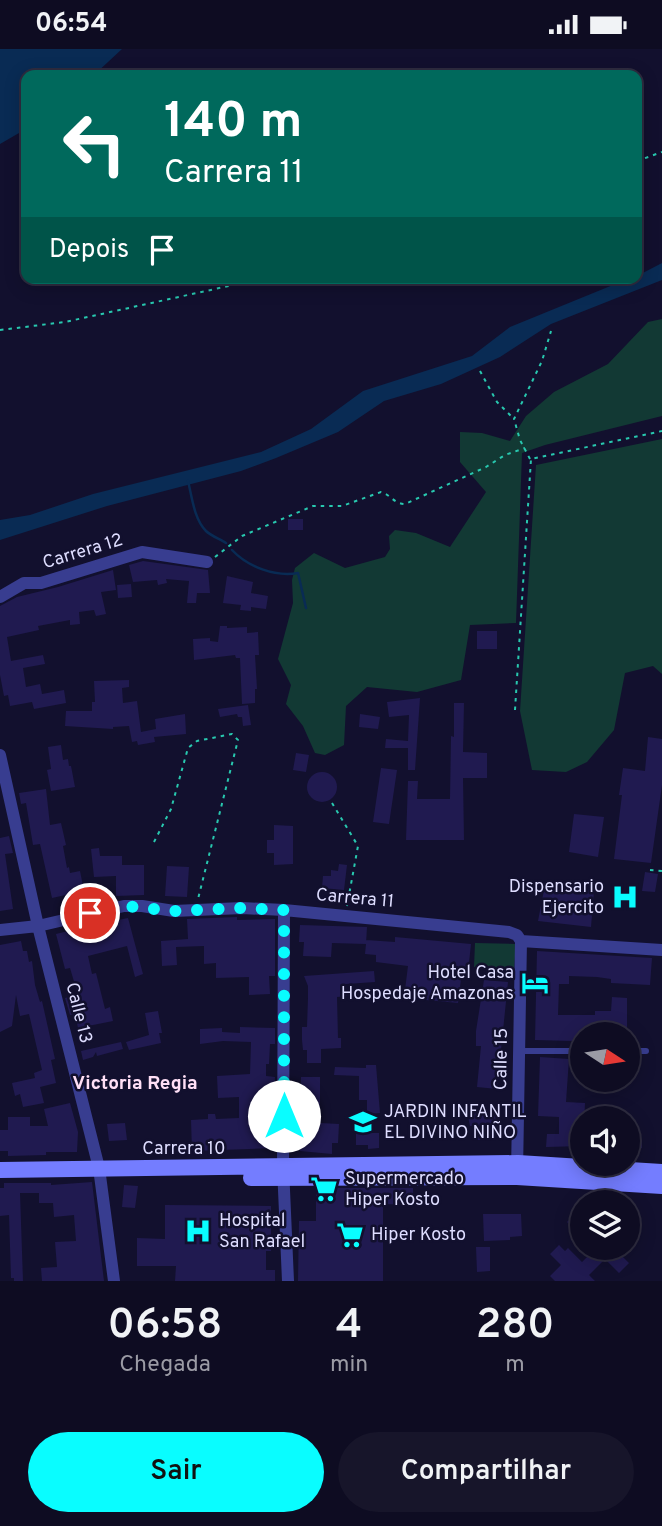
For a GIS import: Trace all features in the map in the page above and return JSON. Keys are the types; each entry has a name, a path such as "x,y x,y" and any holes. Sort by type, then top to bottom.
{"main road":[{"name":"Carrera 10","path":"0,1170 284,1173 517,1170 662,1172"},
{"name":"Carrera 10","path":"517,1170 662,1186"},
{"name":"Carrera 10","path":"0,1177 99,1172"}],"street":[{"name":"Carrera 12","path":"0,597 24,583 41,583 142,552 207,562"},
{"name":"Calle 13","path":"0,755 3,782 99,1172 114,1281"},
{"name":"Carrera 11","path":"0,929 38,926 124,906 174,911 242,908 345,915 509,932 517,935 521,941 662,950"},
{"path":"284,910 284,1173 288,1281"},
{"name":"Calle 15","path":"517,1170 521,941"}],"lane":[{"path":"520,1051 570,1051"},
{"path":"640,1051 646,1051"}],"path":[{"path":"642,159 662,152"},
{"path":"0,330 65,322 238,284"},
{"path":"514,419 542,361 551,331"},
{"path":"480,371 497,402 514,419 531,459 515,710"},
{"path":"531,459 662,431"},
{"path":"207,562 242,536 313,506 342,506 381,492 396,502 405,504 505,455 525,448"},
{"path":"154,842 171,809 188,748 197,741 232,734 238,740 195,911"},
{"path":"332,803 358,846 345,915"},
{"path":"650,870 662,871"}],"green space":[{"path":"662,319 662,416 522,453 516,623 470,625 461,680 417,692 367,687 346,706 344,745 325,755 315,753 303,726 286,704 291,685 278,659 293,603 292,580 295,568 314,553 345,568 385,557 390,549 389,536 395,530 416,533 450,547 486,492 460,462 460,432 482,433 510,441 526,416 554,392 608,364 648,322"},
{"path":"662,439 662,674 653,666 625,673 614,730 587,762 566,772 532,770 520,711 536,465"},
{"path":"475,943 516,944 514,969 474,967"}],"water":[{"path":"0,49 122,49 99,70 21,70 21,132 0,144"},
{"path":"662,263 662,280 551,324 500,357 441,384 384,401 338,432 276,458 241,471 107,506 0,540 0,520 30,515 93,494 261,452 311,429 363,391 472,356 510,327 615,284 642,284 642,273"}],"building":[{"path":"288,519 303,519 303,530 288,530"},
{"path":"143,561 208,570 210,593 197,593 196,603 187,603 189,581 166,579 167,583 158,585 157,580 133,582 129,565"},
{"path":"113,570 116,590 101,592 106,614 96,616 94,610 79,612 80,624 70,625 70,620 38,626 39,630 7,637 11,661 43,655 45,664 23,668 26,687 40,684 42,694 64,690 66,703 34,709 32,702 10,706 8,695 4,696 0,675 0,606 17,597"},
{"path":"227,576 253,582 251,593 268,596 266,609 251,607 251,611 240,610 241,605 223,603"},
{"path":"131,584 132,597 118,598 117,585"},
{"path":"220,626 247,627 247,633 258,632 255,703 242,704 240,658 235,655 194,660 193,639 210,638 210,641 218,642"},
{"path":"477,631 497,631 497,649 477,649"},
{"path":"129,680 129,687 122,688 123,703 137,701 141,732 156,729 155,719 185,714 186,734 154,737 155,742 138,745 137,741 132,742 129,726 113,729 65,726 66,711 92,711 92,702 95,702 94,681"},
{"path":"420,698 415,770 408,770 408,748 385,748 386,739 408,741 409,715 389,717 387,702"},
{"path":"454,703 464,703 463,752 487,753 487,778 463,778 464,840 406,840 408,781 418,781 417,799 450,799"},
{"path":"248,705 251,725 243,726 242,717 237,714 220,717 218,709"},
{"path":"360,714 380,717 378,729 359,727"},
{"path":"648,737 662,739 662,785 651,863 614,859 623,768 645,771"},
{"path":"61,745 63,760 68,759 71,766 75,787 51,791 47,770 51,769 48,747"},
{"path":"296,753 309,755 306,772 293,770"},
{"path":"381,768 397,770 389,824 373,822"},
{"path":"322,772 328,773 336,781 336,793 328,801 322,802 316,801 308,793 307,787 308,781 316,773"},
{"path":"46,789 50,825 61,823 67,868 69,867 70,873 80,871 84,891 52,898 40,844 33,845 26,803 21,804 19,793"},
{"path":"574,814 604,817 598,857 569,852"},
{"path":"274,825 293,826 293,864 274,865 274,853 267,853 267,840 274,840"},
{"path":"9,836 13,853 5,854 13,909 0,911 0,838"},
{"path":"99,848 100,856 122,856 122,865 144,865 144,895 116,896 116,876 94,877 91,849"},
{"path":"339,864 347,865 344,890 322,888 323,876 331,876 331,870 338,871"},
{"path":"167,866 189,867 187,897 165,896"},
{"path":"645,872 658,874 655,892 642,891"},
{"path":"545,885 594,890 591,927 538,921"},
{"path":"237,917 237,920 275,919 275,976 269,976 270,994 249,995 249,977 216,978 216,963 204,964 204,946 176,947 177,965 162,966 161,941 188,939 187,919"},
{"path":"128,918 143,974 135,977 127,946 88,956 92,974 96,973 105,1009 110,1007 113,1021 78,1028 75,1014 70,1015 65,998 78,995 70,968 65,969 56,934"},
{"path":"300,925 367,927 366,940 395,942 395,937 471,944 468,972 462,971 458,1003 404,998 408,966 376,962 376,955 365,954 366,944 332,943 331,957 303,956 304,942 299,942"},
{"path":"21,941 29,962 32,961 35,985 40,1002 42,1001 55,1059 51,1060 56,1083 40,1087 44,1103 23,1107 20,1094 15,1096 12,1083 35,1078 34,1073 42,1070 29,1014 20,1016 16,995 12,1026 0,1032 0,945"},
{"path":"537,951 652,958 650,985 611,983 611,979 569,976 569,984 559,984 558,1015 595,1015 595,1011 611,1011 612,997 627,998 627,1022 570,1022 570,1041 535,1040"},
{"path":"374,971 375,982 346,984 347,996 337,997 338,1038 341,1038 341,1048 321,1049 321,1063 307,1063 307,1050 303,1050 302,1040 302,1027 307,1027 308,998 308,986 304,976"},
{"path":"484,980 508,982 497,1089 477,1087 481,1046 476,1046 476,1031"},
{"path":"158,1011 161,1043 129,1050 126,1042 149,1035 145,1013"},
{"path":"240,1027 275,1028 275,1044 270,1044 269,1064 266,1064 266,1076 275,1077 274,1114 258,1115 259,1130 272,1129 273,1148 192,1151 191,1120 208,1119 208,1114 215,1114 216,1119 239,1118 239,1097 218,1098 217,1076 250,1074 251,1042 200,1044 200,1029 222,1028 222,1032 240,1033"},
{"path":"121,1042 123,1049 97,1056 96,1052 93,1057 83,1060 81,1051"},
{"path":"540,1057 569,1059 566,1102 585,1103 585,1106 570,1106 570,1146 546,1147 547,1134 559,1134 559,1117 538,1116"},
{"path":"366,1065 376,1065 380,1113 367,1114 367,1100 359,1100 359,1076 334,1075 335,1067 366,1068"},
{"path":"301,1077 320,1077 320,1123 339,1124 338,1143 332,1143 332,1154 300,1151 303,1109 300,1109"},
{"path":"70,1103 78,1132 77,1152 8,1156 8,1151 0,1151 0,1130 8,1130 8,1117 30,1117 30,1126 48,1126 44,1109"},
{"path":"495,1110 496,1123 490,1124 490,1140 476,1140 476,1126 470,1126 467,1112"},
{"path":"356,1121 363,1121 363,1133 379,1133 379,1148 368,1149 368,1145 356,1145"},
{"path":"125,1123 127,1140 109,1141 107,1124"},
{"path":"92,1182 104,1281 42,1281 41,1268 57,1267 55,1242 76,1241 74,1215 54,1217 53,1203 39,1203 39,1193 20,1193 23,1281 14,1281 14,1278 11,1278 9,1215 0,1216 0,1188 4,1188 4,1183 51,1185"},
{"path":"124,1185 138,1186 135,1208 122,1207"},
{"name":"Hiper Kosto","path":"316,1188 413,1188 413,1205 383,1204 383,1281 298,1281 299,1221 316,1221"},
{"path":"165,1205 271,1206 271,1251 266,1251 266,1270 275,1270 275,1281 175,1281 176,1266 137,1266 137,1238 165,1239"},
{"path":"483,1214 521,1214 522,1236 510,1237 510,1240 484,1241"},
{"path":"559,1245 565,1251 568,1248 570,1250 570,1260 604,1260 589,1275 595,1281 555,1281 550,1276 561,1265 550,1254"},
{"path":"476,1247 490,1247 490,1271 477,1272"},
{"path":"606,1260 626,1260 629,1263 619,1273"}],"waterway":[{"path":"188,481 202,526 208,533 226,543"},
{"path":"232,550 262,569 298,573 306,608"}],"place":[{"name":"Dispensario Ejercito","path":"625,897"},
{"name":"Hotel Casa Hospedaje Amazonas","path":"535,983"},
{"name":"JARDIN INFANTIL EL DIVINO NIÑO","path":"363,1122"},
{"name":"Supermercado Hiper Kosto","path":"324,1189"},
{"name":"Hospital San Rafael","path":"198,1231"},
{"name":"Hiper Kosto","path":"350,1235"}],"district":[{"name":"Victoria Regia","path":"135,1084"}],"route":[{"path":"90,913 124,906 174,911 242,908 284,910 284,1116"}]}
